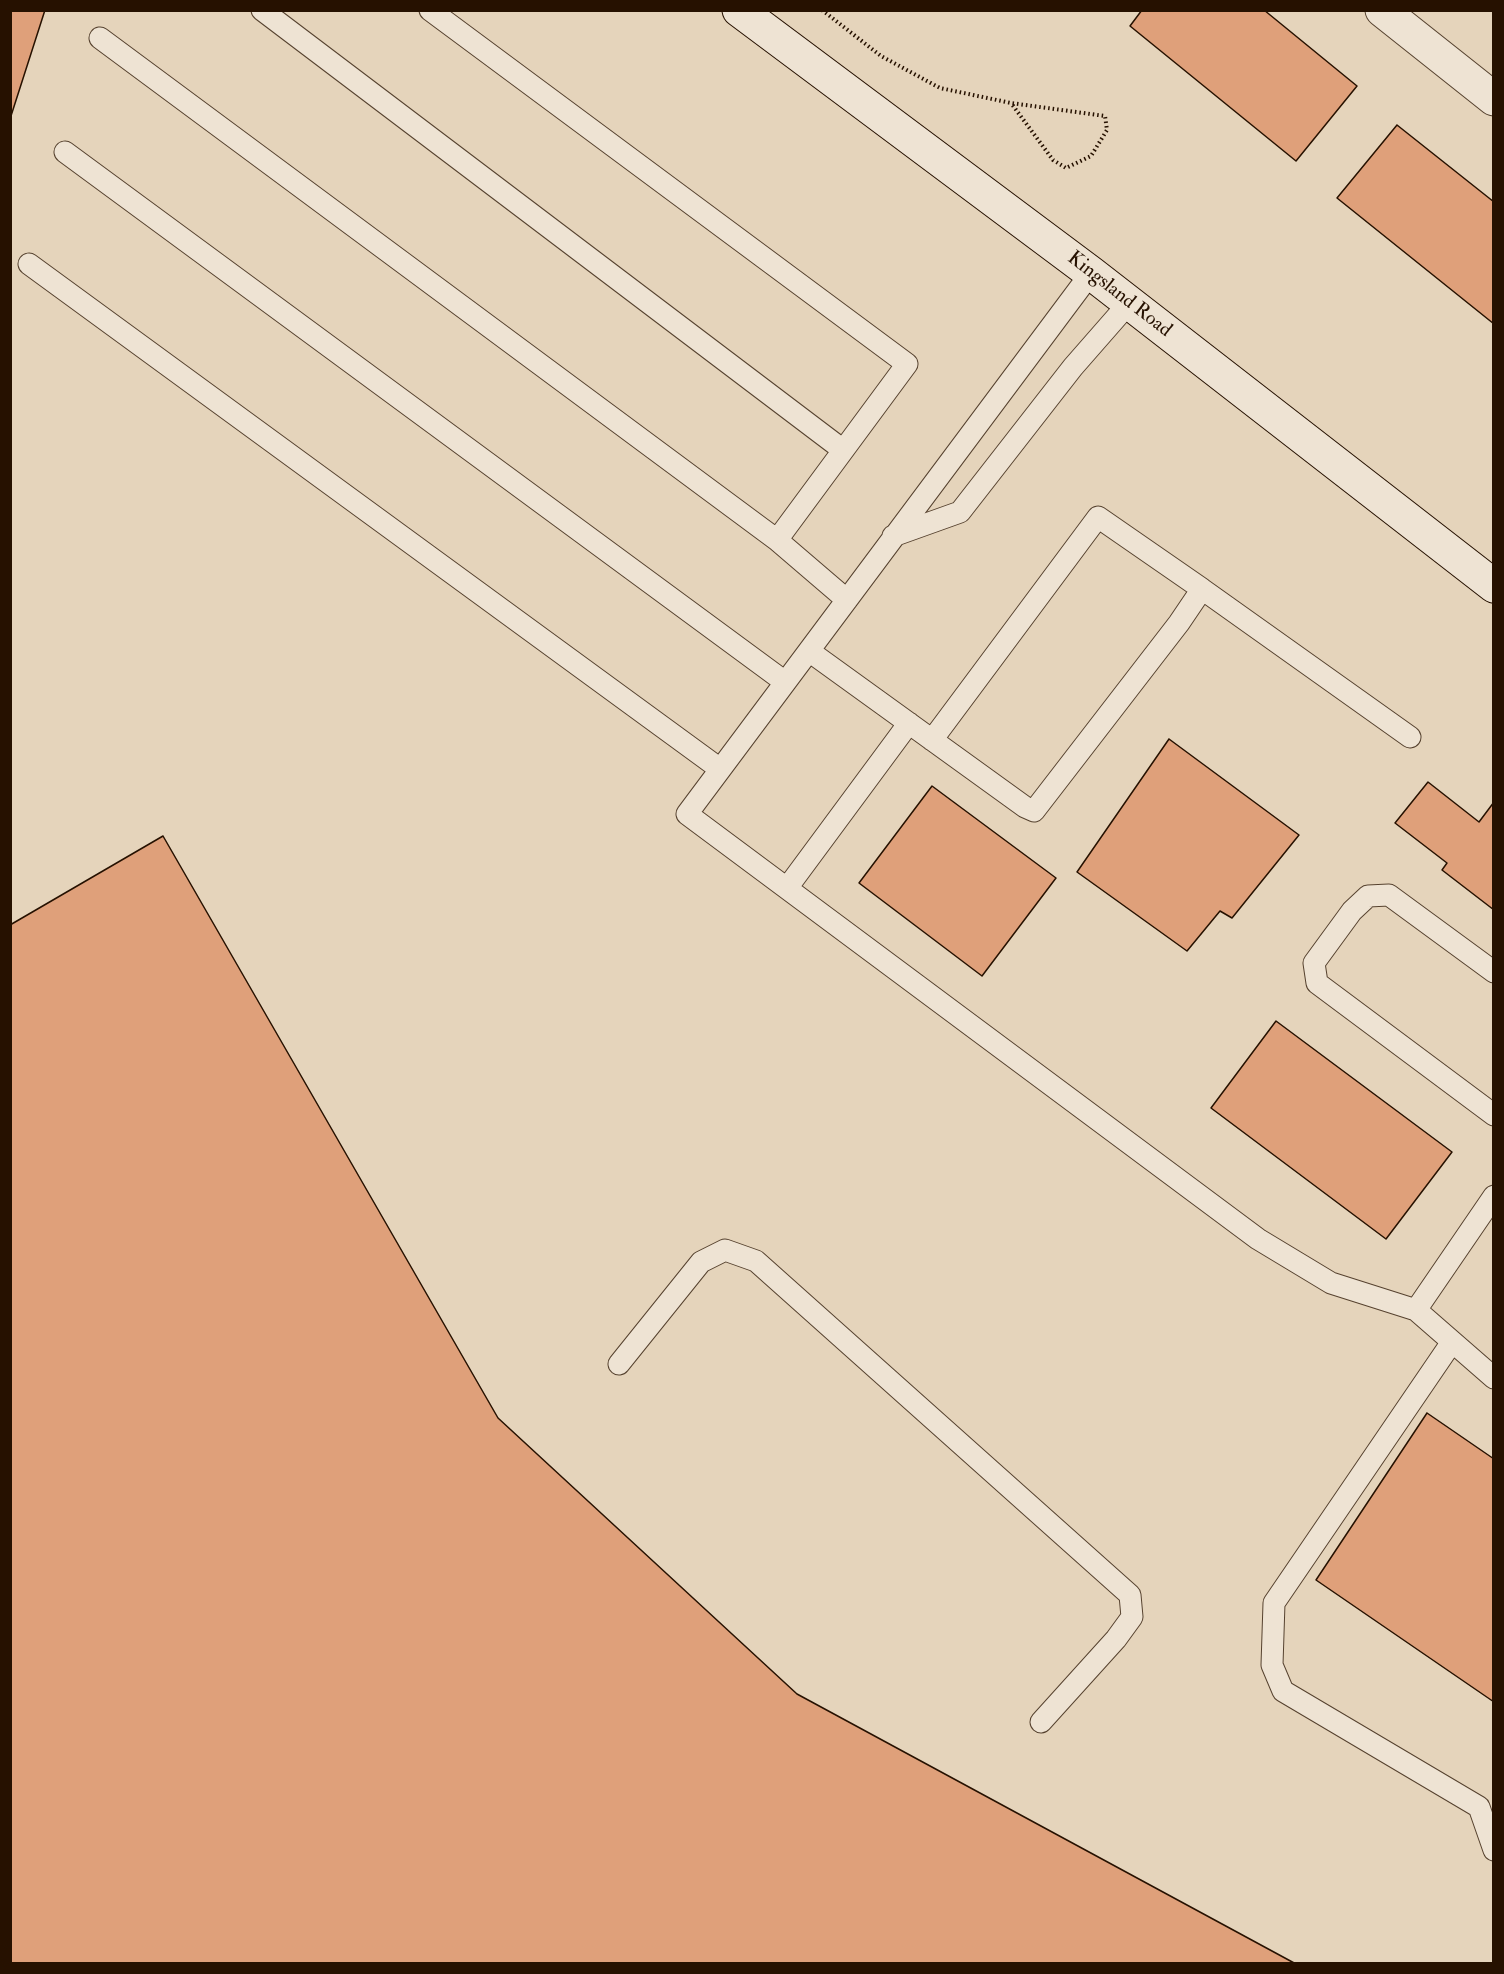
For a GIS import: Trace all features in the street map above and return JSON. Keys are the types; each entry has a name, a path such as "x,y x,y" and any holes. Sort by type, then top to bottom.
{"street":[{"name":"Kingsland Road","path":"739,10 1090,273 1494,586"},
{"path":"1382,10 1494,99"}],"lane":[{"path":"262,10 843,450"},
{"path":"430,10 907,364 777,540"},
{"path":"100,38 777,540 846,600"},
{"path":"64,152 785,682"},
{"path":"29,264 720,769"},
{"path":"1090,273 687,814 1258,1239 1331,1283 1416,1310 1494,1378"},
{"path":"893,536 960,512 1073,367 1129,303"},
{"path":"932,740 1098,517 1410,737"},
{"path":"809,651 1034,812 1202,589"},
{"path":"787,888 909,723"},
{"path":"1494,972 1389,895 1368,896 1352,911 1314,963 1317,983 1494,1115"},
{"path":"1416,1310 1494,1196"},
{"path":"619,1364 701,1262 725,1250 756,1260 1131,1595 1132,1617 1116,1639 1041,1722"},
{"path":"1452,1342 1274,1603 1272,1665 1283,1691 1479,1808 1494,1850"}],"path":[{"path":"822,10 880,56 940,88 1011,103 1105,116 1107,130 1091,156 1066,168 1053,160 1011,103"}],"building":[{"path":"10,10 45,10 10,119"},
{"path":"1142,10 1264,10 1357,86 1296,161 1130,26"},
{"path":"1397,125 1494,202 1494,324 1337,198"},
{"path":"1169,739 1299,835 1232,918 1220,911 1187,951 1077,872"},
{"path":"1428,782 1479,822 1494,802 1494,910 1442,870 1447,863 1395,823"},
{"path":"932,786 1056,878 982,976 859,883"},
{"path":"163,836 498,1418 797,1694 1296,1964 10,1964 10,925"},
{"path":"1276,1021 1452,1152 1386,1239 1211,1108"},
{"path":"1427,1413 1494,1459 1494,1702 1316,1580"}]}
